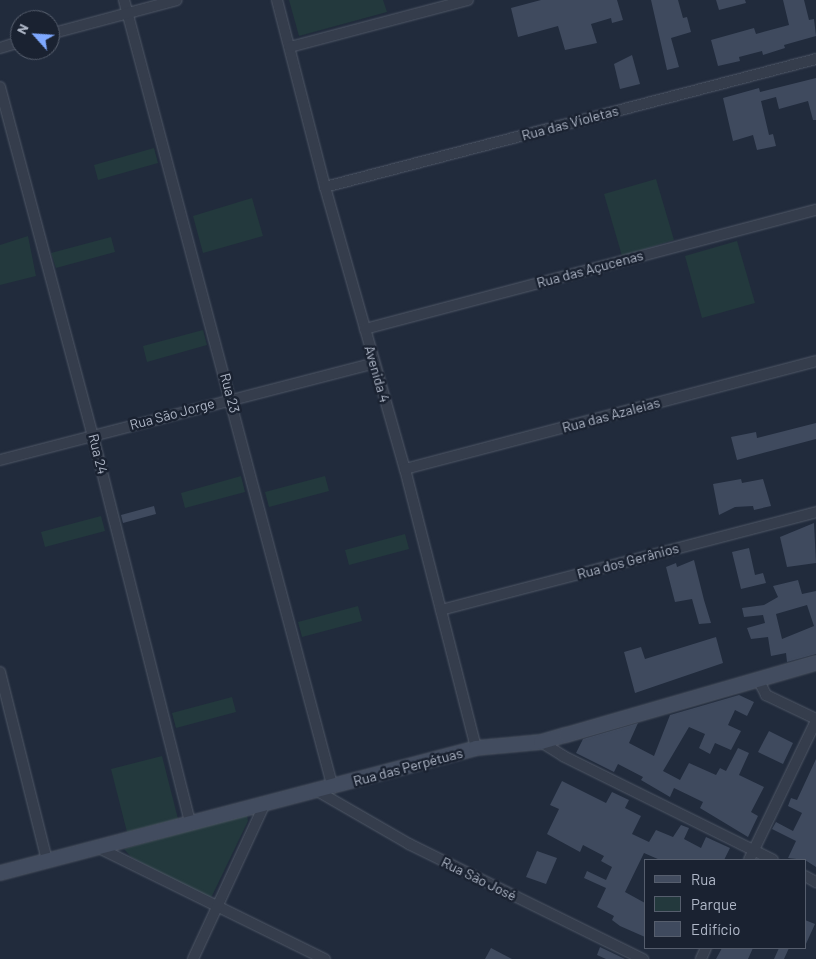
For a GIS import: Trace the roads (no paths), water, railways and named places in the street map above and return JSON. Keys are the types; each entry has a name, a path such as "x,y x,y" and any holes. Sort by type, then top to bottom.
{"street":[{"name":"Rua 23","path":"124,0 232,399 333,788"},
{"path":"60,31 177,0"},
{"name":"Avenida 4","path":"277,0 325,187 405,468 476,748"},
{"path":"290,47 468,0"},
{"name":"Rua das Violetas","path":"325,187 816,60"},
{"name":"Rua 24","path":"0,87 93,436 190,823"},
{"name":"Rua das Açucenas","path":"365,328 816,210"},
{"name":"Rua das Azaleias","path":"405,468 816,361"},
{"name":"Rua São Jorge","path":"0,460 374,363"},
{"name":"Rua dos Gerânios","path":"441,610 816,512"},
{"name":"Rua das Perpétuas","path":"0,873 265,803 319,792 476,748 541,742 816,663"},
{"path":"0,672 48,861"},
{"path":"751,855 816,720 766,695 758,681"},
{"path":"541,742 563,756 751,855 769,859"},
{"name":"Rua São José","path":"319,792 409,844 643,959"},
{"path":"193,959 265,803"},
{"path":"97,847 325,959"}]}
